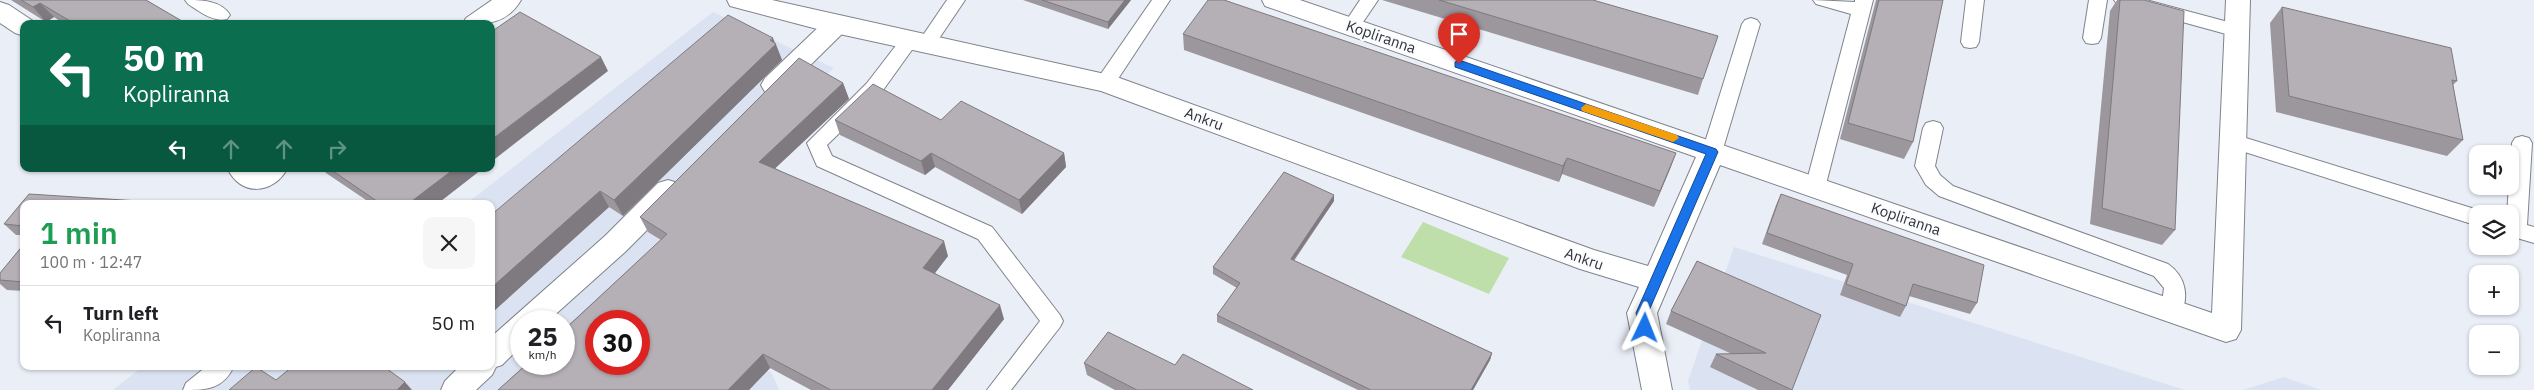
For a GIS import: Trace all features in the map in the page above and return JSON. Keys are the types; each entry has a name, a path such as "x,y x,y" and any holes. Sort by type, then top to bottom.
{"street":[{"path":"481,20 509,0"},
{"name":"Ankru","path":"739,0 836,24 1105,83 1581,258 1657,280"},
{"name":"Kopliranna","path":"1274,0 2226,330 2238,0"},
{"path":"0,11 20,24"},
{"path":"760,100 836,24"},
{"path":"1657,390 1642,313 1712,152"},
{"path":"245,172 258,180 269,172"},
{"path":"540,310 615,244 684,175"},
{"path":"495,352 510,338"},
{"path":"456,390 477,370"}],"lane":[{"path":"194,0 221,15"},
{"path":"956,0 874,88 817,143 824,161 984,233 1052,321 998,390"},
{"path":"1105,83 1161,0"},
{"path":"1350,27 1368,0"},
{"path":"1815,188 1863,5 1822,0"},
{"path":"1970,42 1976,8 1975,0"},
{"path":"2092,38 2098,0"},
{"path":"2123,0 2237,31"},
{"path":"1712,152 1751,24"},
{"path":"1933,128 1925,166 1939,186 1946,191 2162,270 2174,279 2176,284 2172,311"},
{"path":"2233,141 2469,215"},
{"path":"2520,231 2522,143"},
{"path":"194,390 218,370"}],"shaded area":[{"path":"713,12 834,68 655,234 812,322 767,370 771,372 779,390 113,390 138,370 495,370 495,200 471,200"},
{"path":"1734,247 2185,390 1690,390 1688,381"},
{"path":"2284,377 2321,390 2243,390"}],"green space":[{"path":"1423,222 1509,258 1489,294 1401,257"}],"building":[{"path":"21,0 146,0 180,20 68,20 40,3 33,7"},
{"path":"1042,0 1125,0 1108,22"},
{"path":"1208,0 1224,0 1676,153 1660,191 1567,158 1563,166 1183,34"},
{"path":"1439,0 1593,0 1718,36 1703,79"},
{"path":"1879,0 1943,0 1913,142 1848,123"},
{"path":"2120,0 2144,0 2184,11 2175,230 2102,208"},
{"path":"2282,7 2451,48 2457,81 2452,80 2463,140 2289,96"},
{"path":"520,12 601,57 495,137 495,29"},
{"path":"728,15 773,38 770,40 776,44 614,200 600,191 495,284 495,212"},
{"path":"799,58 843,83 759,162 944,241 923,268 1000,305 932,390 831,390 763,354 728,390 498,390 515,375 575,375 575,320 585,310 585,375 650,375 650,310 585,310 667,234 640,217"},
{"path":"873,84 941,120 961,101 1064,153 1019,200 931,153 921,161 835,120"},
{"path":"334,172 450,172 413,200 375,200"},
{"path":"1284,172 1334,195 1291,259 1492,353 1471,390 1371,390 1217,315 1240,283 1213,267"},
{"path":"29,194 123,200 24,200"},
{"path":"1781,194 1984,265 1977,303 1913,284 1906,306 1846,284 1853,264 1767,233"},
{"path":"20,205 20,226 4,224"},
{"path":"20,249 20,282 0,280 0,273"},
{"path":"1697,261 1821,315 1792,390 1716,354 1766,353 1671,311"},
{"path":"1108,332 1175,365 1183,354 1253,390 1137,390 1084,363"},
{"path":"252,370 261,370 276,380 288,370 388,370 405,382 397,390 229,390"}],"slow traffic":[{"path":"1586,108 1673,138"}],"route":[{"path":"1459,64 1712,152 1642,313 1645,328"}]}
